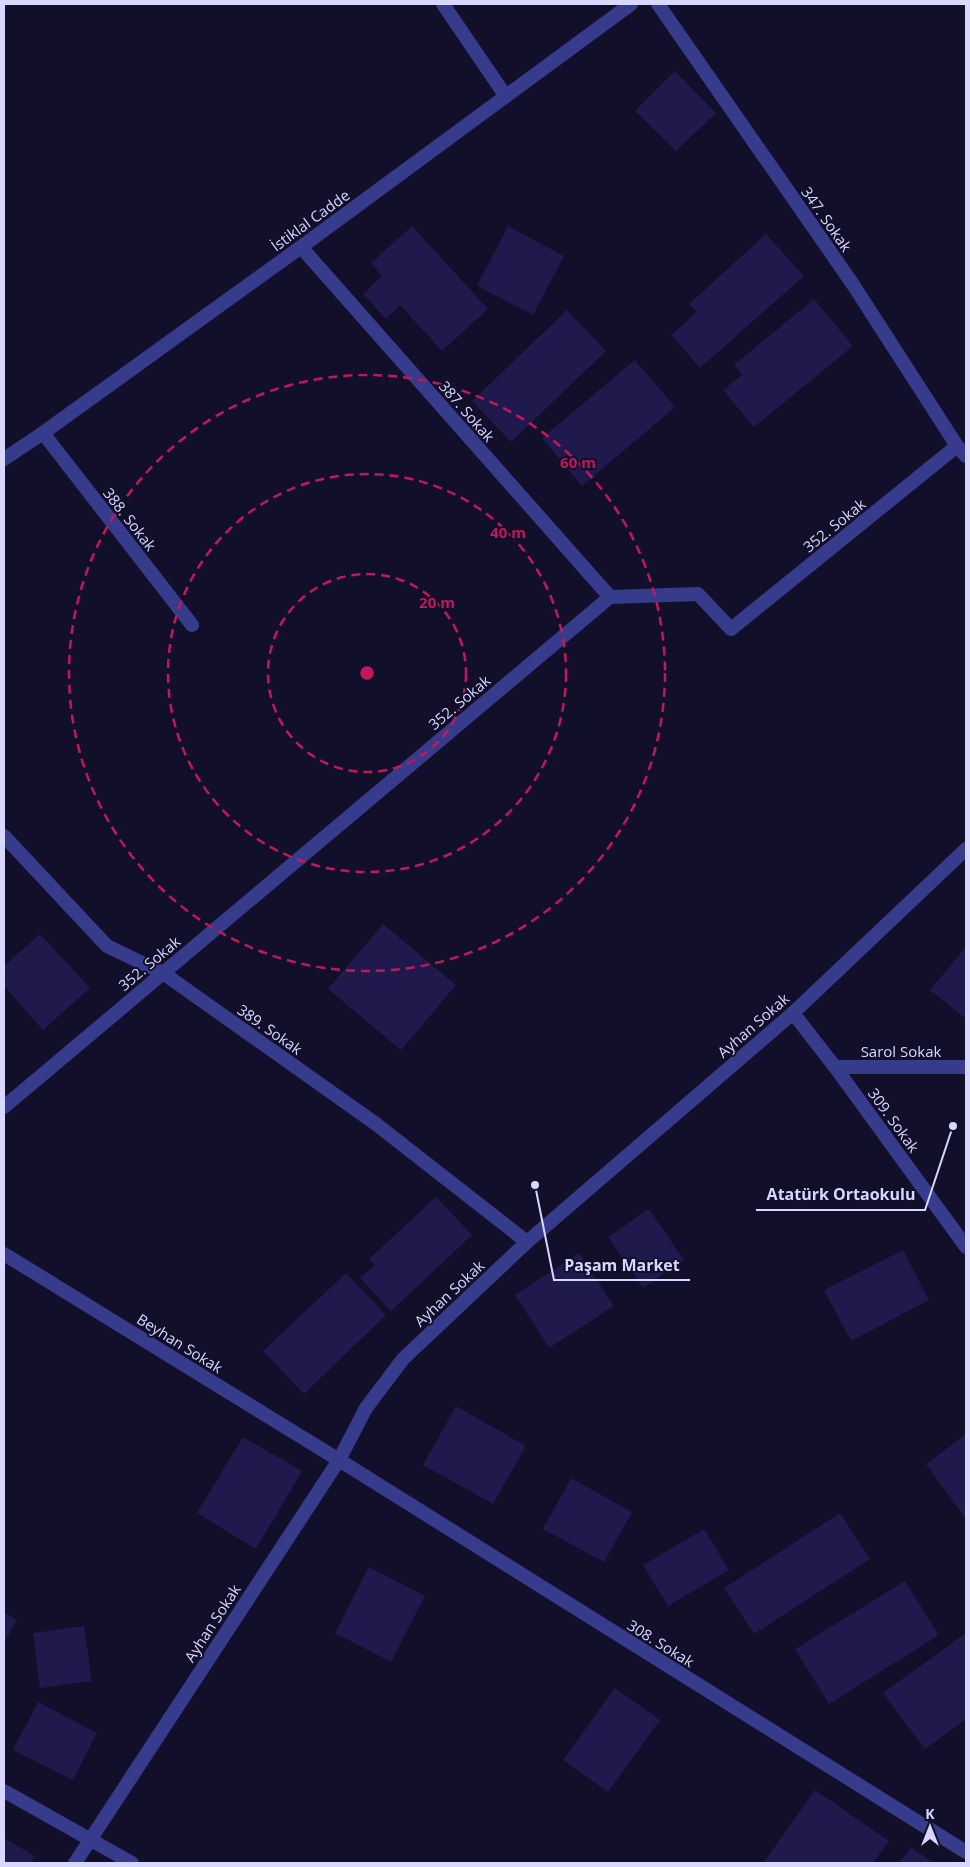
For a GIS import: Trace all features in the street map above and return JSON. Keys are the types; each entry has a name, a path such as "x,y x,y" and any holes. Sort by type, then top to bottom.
{"street":[{"path":"443,4 505,95"},
{"name":"İstiklal Cadde","path":"4,457 42,433 301,247 631,4"},
{"name":"347. Sokak","path":"658,4 852,283 961,451"},
{"name":"387. Sokak","path":"301,247 610,597"},
{"name":"388. Sokak","path":"42,433 192,625"},
{"name":"352. Sokak","path":"4,1107 610,597 698,594 731,629 961,451"},
{"name":"389. Sokak","path":"4,836 107,946 163,973 376,1124 527,1242"},
{"name":"Ayhan Sokak","path":"75,1863 339,1460 366,1408 403,1359 527,1242 793,1013 966,849"},
{"name":"309. Sokak","path":"793,1013 835,1067 966,1247"},
{"name":"Sarol Sokak","path":"835,1067 966,1067"},
{"name":"Beyhan Sokak","path":"4,1254 339,1460"},
{"name":"308. Sokak","path":"339,1460 966,1852"},
{"path":"4,1791 132,1863"}],"building":[{"path":"675,71 716,113 676,151 635,111"},
{"path":"412,226 488,309 442,351 400,305 386,319 363,294 382,276 371,263"},
{"path":"508,226 564,256 533,315 477,286"},
{"path":"766,234 804,276 700,368 671,335 697,312 689,304"},
{"path":"814,299 853,346 754,427 723,390 742,375 734,365"},
{"path":"567,310 606,351 511,442 472,401"},
{"path":"635,360 675,407 582,486 542,438"},
{"path":"383,924 456,985 401,1050 328,989"},
{"path":"40,934 90,988 43,1030 4,986 4,966"},
{"path":"966,947 966,1016 965,1018 930,990"},
{"path":"436,1197 472,1235 391,1311 360,1278 375,1265 369,1259"},
{"path":"649,1209 684,1260 643,1288 608,1237"},
{"path":"903,1250 929,1300 851,1341 824,1290"},
{"path":"579,1253 614,1306 549,1348 515,1295"},
{"path":"346,1273 386,1315 304,1394 263,1351"},
{"path":"456,1406 526,1446 493,1504 423,1465"},
{"path":"966,1434 966,1519 926,1464"},
{"path":"243,1437 302,1471 256,1549 197,1513"},
{"path":"571,1478 632,1512 604,1562 543,1529"},
{"path":"840,1513 870,1559 754,1634 724,1588"},
{"path":"704,1529 729,1570 668,1606 643,1565"},
{"path":"369,1567 425,1596 391,1662 335,1633"},
{"path":"905,1581 939,1635 829,1704 795,1649"},
{"path":"4,1613 17,1620 4,1643"},
{"path":"84,1626 92,1681 40,1688 33,1633"},
{"path":"966,1633 966,1719 925,1749 883,1693"},
{"path":"615,1688 660,1720 608,1792 563,1760"},
{"path":"38,1702 97,1733 73,1780 13,1750"},
{"path":"815,1790 889,1841 873,1863 764,1862"},
{"path":"4,1838 35,1856 31,1863 4,1863"},
{"path":"911,1847 933,1863 899,1863"}],"place":[{"name":"Atatürk Ortaokulu","path":"953,1126"},
{"name":"Paşam Market","path":"535,1185"}]}
